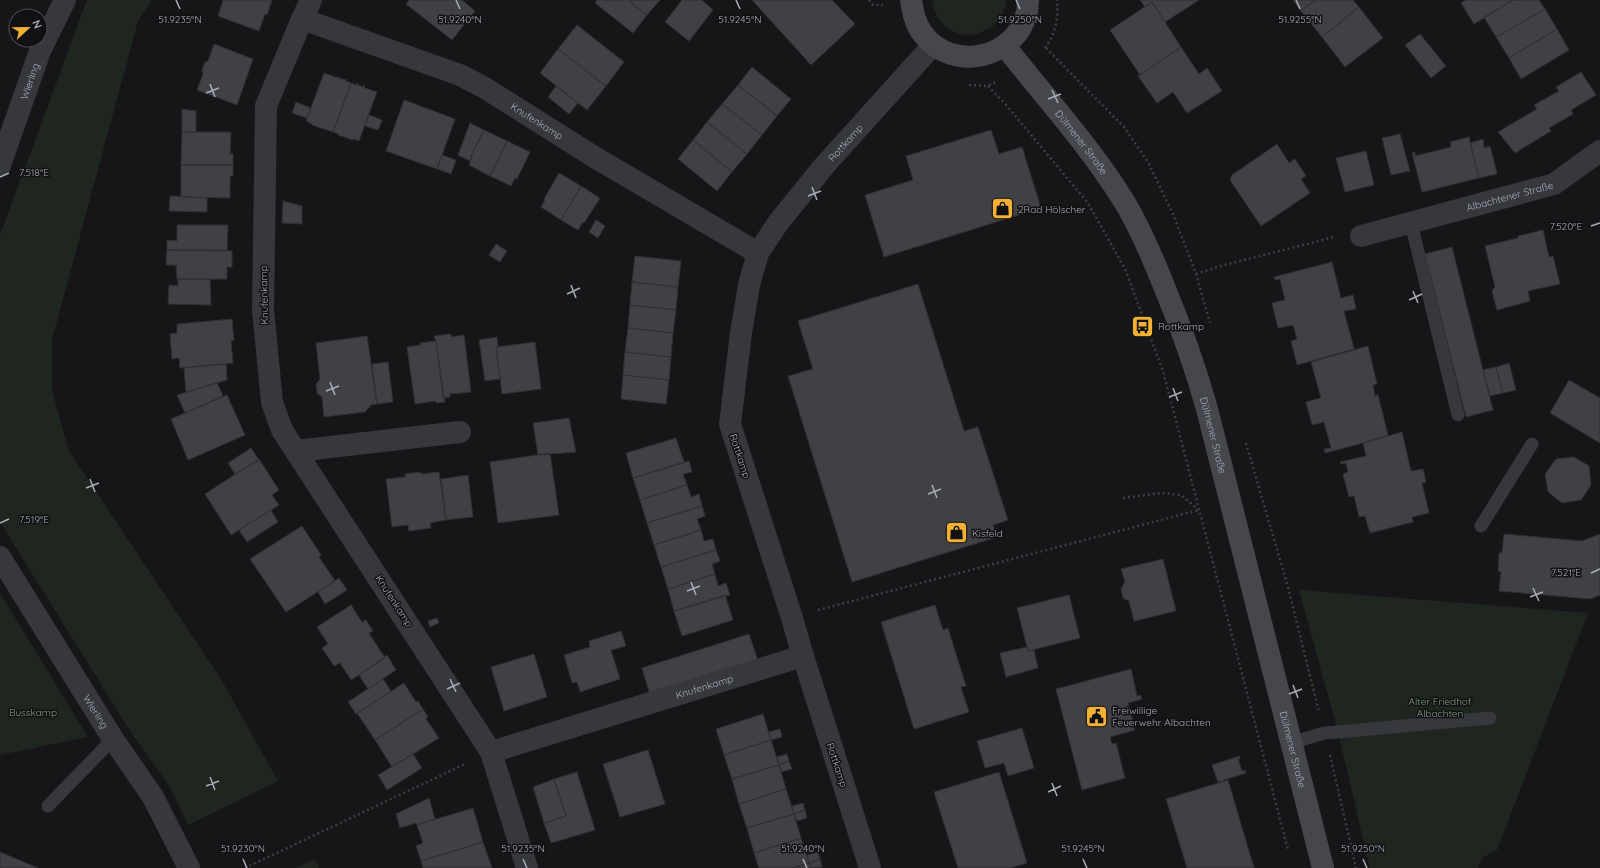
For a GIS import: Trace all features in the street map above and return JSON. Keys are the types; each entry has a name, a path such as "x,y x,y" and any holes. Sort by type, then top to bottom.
{"main road":[{"path":"910,0 914,18 923,34 932,45 952,55 970,58 988,55 1005,46 1019,32 1027,12 1028,0"},
{"name":"Dülmener Straße","path":"1005,46 1080,139 1122,198 1150,251 1193,362 1323,868"}],"street":[{"name":"Wierling","path":"0,165 40,51 65,0"},
{"name":"Knufenkamp","path":"527,868 491,752 282,430 272,402 263,302 266,106 306,10 485,88 596,158 758,253"},
{"name":"Rottkamp","path":"870,868 730,424 741,333 749,285 758,253 778,223 824,166 932,45"},
{"name":"Albachtener Straße","path":"1361,236 1554,184 1600,151"},
{"path":"296,451 460,432"},
{"name":"Wierling","path":"0,558 113,739 154,797 189,868"},
{"name":"Knufenkamp","path":"491,752 803,656"}],"lane":[{"path":"1411,223 1458,415"},
{"path":"1481,526 1532,444"},
{"path":"1291,743 1324,733 1490,718"},
{"path":"48,806 113,739"}],"path":[{"path":"869,0 873,5 883,5"},
{"path":"1046,48 1054,32 1058,9 1057,0"},
{"path":"988,86 1007,106 1088,203 1125,269 1163,371 1289,853"},
{"path":"1196,274 1216,267 1348,234 1361,236"},
{"path":"1123,498 1161,494 1181,496 1199,510"},
{"path":"792,618 866,597 1199,510"},
{"path":"245,868 491,752"}],"green space":[{"path":"87,0 152,0 138,21 52,340 52,391 69,451 221,679 278,781 188,825 170,787 128,728 0,522 0,235"},
{"path":"932,0 1006,0 1002,13 995,23 986,30 975,34 963,34 952,31 942,23 935,12"},
{"name":"Alter Friedhof Albachten","path":"1299,590 1588,613 1497,850 1482,858 1478,868 1370,868 1338,732"},
{"name":"Busskamp","path":"0,593 88,737 0,755"},
{"path":"315,859 319,868 296,868"}],"building":[{"path":"223,0 272,0 259,31 218,16"},
{"path":"409,0 462,0 475,11 452,40 406,4"},
{"path":"597,0 632,0 630,2 647,15 633,33 595,3"},
{"path":"632,0 660,0 647,15 630,2"},
{"path":"682,0 702,0 713,10 689,41 665,22"},
{"path":"752,0 832,0 855,24 811,65"},
{"path":"1140,0 1199,0 1165,22 1152,2 1145,7"},
{"path":"1293,0 1316,0 1301,11"},
{"path":"1316,0 1353,0 1359,7 1322,37 1301,11"},
{"path":"1466,0 1513,0 1474,24 1461,3"},
{"path":"1513,0 1539,0 1545,9 1496,37 1484,17"},
{"path":"1152,2 1181,47 1140,75 1110,30"},
{"path":"1359,7 1383,38 1345,67 1322,37"},
{"path":"1545,9 1557,29 1509,58 1496,37"},
{"path":"577,25 624,62 606,86 558,49"},
{"path":"1557,29 1569,50 1521,79 1509,58"},
{"path":"1420,34 1446,66 1431,78 1405,45"},
{"path":"214,44 253,59 237,105 197,90 203,74 202,70 205,62 208,61"},
{"path":"1181,47 1199,74 1207,68 1222,91 1187,113 1173,92 1157,103 1138,76"},
{"path":"558,49 606,86 587,110 540,73"},
{"path":"752,67 791,99 777,116 738,85"},
{"path":"1581,72 1596,95 1571,110 1573,114 1549,128 1551,131 1515,153 1498,132 1537,109 1534,105 1559,91 1556,87"},
{"path":"324,73 338,78 338,76 339,78 346,79 346,81 351,83 333,132 312,125 306,121"},
{"path":"351,83 356,85 357,83 363,87 364,85 365,88 377,92 359,141 333,132"},
{"path":"738,85 777,116 762,135 722,104"},
{"path":"556,86 578,103 569,114 548,97"},
{"path":"404,100 455,119 437,169 386,151"},
{"path":"296,102 311,108 307,118 292,113"},
{"path":"722,104 762,135 747,154 707,122"},
{"path":"182,109 196,111 196,132 182,132"},
{"path":"369,115 382,120 378,130 365,126"},
{"path":"707,122 747,154 732,172 693,140"},
{"path":"470,123 484,130 470,161 458,155"},
{"path":"484,130 507,141 490,176 469,165 471,156"},
{"path":"991,130 999,154 1022,147 1041,208 884,257 865,195 913,180 906,156"},
{"path":"182,132 231,132 230,154 233,154 233,165 181,165"},
{"path":"1400,134 1410,171 1391,175 1382,138"},
{"path":"1469,137 1479,178 1422,192 1412,153 1415,152 1415,156 1451,147 1450,142"},
{"path":"1483,139 1484,148 1490,146 1497,174 1479,178 1470,143"},
{"path":"693,140 732,172 717,191 678,159"},
{"path":"507,141 530,152 517,179 515,178 511,186 490,176"},
{"path":"1277,144 1289,163 1295,159 1306,176 1301,179 1310,193 1261,226 1230,180 1232,175"},
{"path":"1366,151 1374,185 1345,192 1336,158"},
{"path":"442,155 456,160 451,174 437,169"},
{"path":"181,165 233,165 233,176 230,176 230,198 181,197"},
{"path":"559,173 581,186 561,220 541,207"},
{"path":"581,186 600,198 578,230 561,220"},
{"path":"170,196 207,198 207,212 169,211"},
{"path":"283,201 302,206 302,224 282,223"},
{"path":"596,220 605,226 598,238 589,232"},
{"path":"177,225 228,225 227,250 167,250 167,240 177,241"},
{"path":"1543,230 1549,257 1553,256 1560,284 1528,291 1530,301 1497,310 1492,291 1495,287 1485,246"},
{"path":"496,244 507,251 500,262 489,255"},
{"path":"1452,247 1493,410 1466,417 1425,254"},
{"path":"167,250 232,251 232,267 227,267 227,279 177,279 176,265 166,265"},
{"path":"635,256 681,261 678,287 632,282"},
{"path":"1332,262 1341,298 1353,295 1356,309 1344,311 1354,349 1297,365 1291,341 1297,339 1293,325 1278,328 1272,303 1285,300 1280,279 1275,280 1274,277"},
{"path":"178,279 210,279 211,305 168,304 169,285 178,286"},
{"path":"632,282 678,287 676,310 630,305"},
{"path":"918,284 964,431 978,427 1008,520 993,525 997,537 852,582 788,376 813,369 798,321"},
{"path":"630,305 676,310 673,333 628,328"},
{"path":"232,319 234,340 231,341 233,363 180,368 179,358 172,359 170,334 177,333 177,324"},
{"path":"628,328 673,333 671,357 625,352"},
{"path":"451,334 451,337 464,335 471,392 450,394 450,397 443,398 436,341 434,336"},
{"path":"367,336 377,404 371,405 365,412 324,417 322,397 317,393 316,384 320,379 316,343"},
{"path":"497,337 498,347 496,347 500,379 485,381 479,340"},
{"path":"436,341 445,402 436,403 436,401 415,404 407,347 420,345 420,343"},
{"path":"535,342 541,389 502,394 496,347"},
{"path":"1368,346 1377,384 1373,385 1375,396 1378,395 1388,435 1325,453 1324,449 1331,448 1324,422 1312,425 1306,402 1321,398 1311,362"},
{"path":"625,352 671,357 669,380 623,375"},
{"path":"388,362 393,402 377,404 372,364"},
{"path":"1509,363 1516,390 1503,393 1496,367"},
{"path":"226,364 227,380 186,392 184,368"},
{"path":"1496,367 1503,393 1490,396 1483,370"},
{"path":"623,375 669,380 666,404 621,399"},
{"path":"1569,380 1600,398 1600,443 1550,413"},
{"path":"217,383 223,396 185,413 177,395"},
{"path":"227,395 245,435 188,460 171,419"},
{"path":"569,418 576,452 538,455 533,423"},
{"path":"1402,432 1411,471 1423,469 1426,482 1422,483 1429,513 1412,517 1413,522 1370,533 1365,516 1359,517 1354,496 1349,497 1343,474 1348,472 1346,463 1341,464 1340,462 1366,456 1363,443"},
{"path":"676,438 684,462 633,478 626,453"},
{"path":"251,448 259,460 235,474 228,463"},
{"path":"550,453 559,515 498,523 490,462"},
{"path":"1574,457 1589,466 1591,485 1581,500 1562,503 1548,492 1545,474 1556,459"},
{"path":"259,459 279,490 272,495 279,505 231,535 205,494"},
{"path":"689,461 692,472 683,474 687,485 640,500 633,478"},
{"path":"420,472 421,474 439,472 446,520 430,523 431,528 409,531 408,525 392,527 386,479 405,477 405,474"},
{"path":"468,475 473,517 446,520 441,479"},
{"path":"687,485 691,497 699,494 702,506 647,523 640,500"},
{"path":"702,506 705,516 697,519 701,530 654,545 647,523"},
{"path":"271,510 278,522 247,542 239,530"},
{"path":"302,526 321,555 319,557 335,581 286,612 250,559"},
{"path":"701,530 704,541 713,539 716,550 661,567 654,545"},
{"path":"1504,534 1582,541 1600,534 1600,595 1590,599 1499,591 1501,572 1498,571 1499,553 1502,553"},
{"path":"716,550 720,561 712,564 715,574 668,589 661,567"},
{"path":"1163,559 1176,611 1134,621 1129,601 1123,598 1121,589 1125,582 1121,569"},
{"path":"715,574 718,586 726,583 730,595 674,611 668,589"},
{"path":"339,578 347,590 325,604 318,592"},
{"path":"725,595 733,620 682,636 674,611"},
{"path":"1069,595 1080,638 1028,651 1017,608"},
{"path":"351,605 362,622 366,620 373,631 369,633 385,658 351,680 340,663 334,666 322,648 328,644 317,627"},
{"path":"935,605 943,630 948,628 966,686 961,687 969,712 914,729 881,622"},
{"path":"437,618 439,623 430,627 428,621"},
{"path":"621,631 626,646 611,650 620,679 580,692 577,682 572,683 564,655 590,647 589,641"},
{"path":"749,634 758,661 650,695 642,668"},
{"path":"1027,647 1028,651 1034,650 1038,668 1006,677 1000,653"},
{"path":"534,654 547,697 504,711 491,667"},
{"path":"387,655 396,670 368,689 359,675"},
{"name":"Freiwillige Feuerwehr Albachten","path":"1131,669 1137,696 1140,695 1142,699 1128,703 1135,730 1110,737 1112,744 1116,743 1125,778 1082,790 1056,689"},
{"path":"383,679 391,691 356,714 348,702"},
{"path":"404,683 416,702 418,701 423,709 375,740 357,713"},
{"path":"423,709 428,717 426,719 439,738 392,767 375,740"},
{"path":"763,714 771,740 724,755 716,729"},
{"path":"1022,728 1034,768 1008,776 1004,763 985,768 977,741"},
{"path":"780,729 782,737 771,740 769,732"},
{"path":"771,740 779,765 732,779 724,755"},
{"path":"648,750 665,804 620,817 603,764"},
{"path":"413,754 422,768 387,790 378,775"},
{"path":"787,754 789,761 779,765 776,757"},
{"path":"1240,756 1238,759 1242,771 1245,770 1246,773 1218,782 1212,765"},
{"path":"789,761 792,769 781,772 779,765"},
{"path":"779,765 786,789 739,804 732,779"},
{"path":"577,772 595,830 551,843 544,823 566,816 554,779"},
{"path":"999,772 1027,863 1011,868 958,868 934,792"},
{"path":"554,779 566,816 544,823 533,787"},
{"path":"1228,780 1254,868 1187,868 1166,799"},
{"path":"786,789 794,814 747,828 739,804"},
{"path":"429,798 435,819 417,825 416,823 400,828 396,814"},
{"path":"803,803 805,810 794,814 792,806"},
{"path":"473,808 483,842 421,861 416,846 423,843 417,825"},
{"path":"805,810 807,818 797,821 794,814"},
{"path":"794,814 801,838 754,853 747,828"},
{"path":"801,838 809,863 792,868 759,868 754,853"},
{"path":"483,842 492,868 423,868 421,861"},
{"path":"0,852 38,868 0,868"},
{"path":"818,852 820,859 809,863 807,855"},
{"path":"820,859 822,867 811,868 809,863"},
{"path":"809,863 811,868 792,868"}],"place":[{"name":"2Rad Hölscher","path":"1002,209"},
{"name":"Rottkamp","path":"1143,326"},
{"name":"Kisfeld","path":"956,533"},
{"name":"Freiwillige Feuerwehr Albachten","path":"1097,716"}]}
